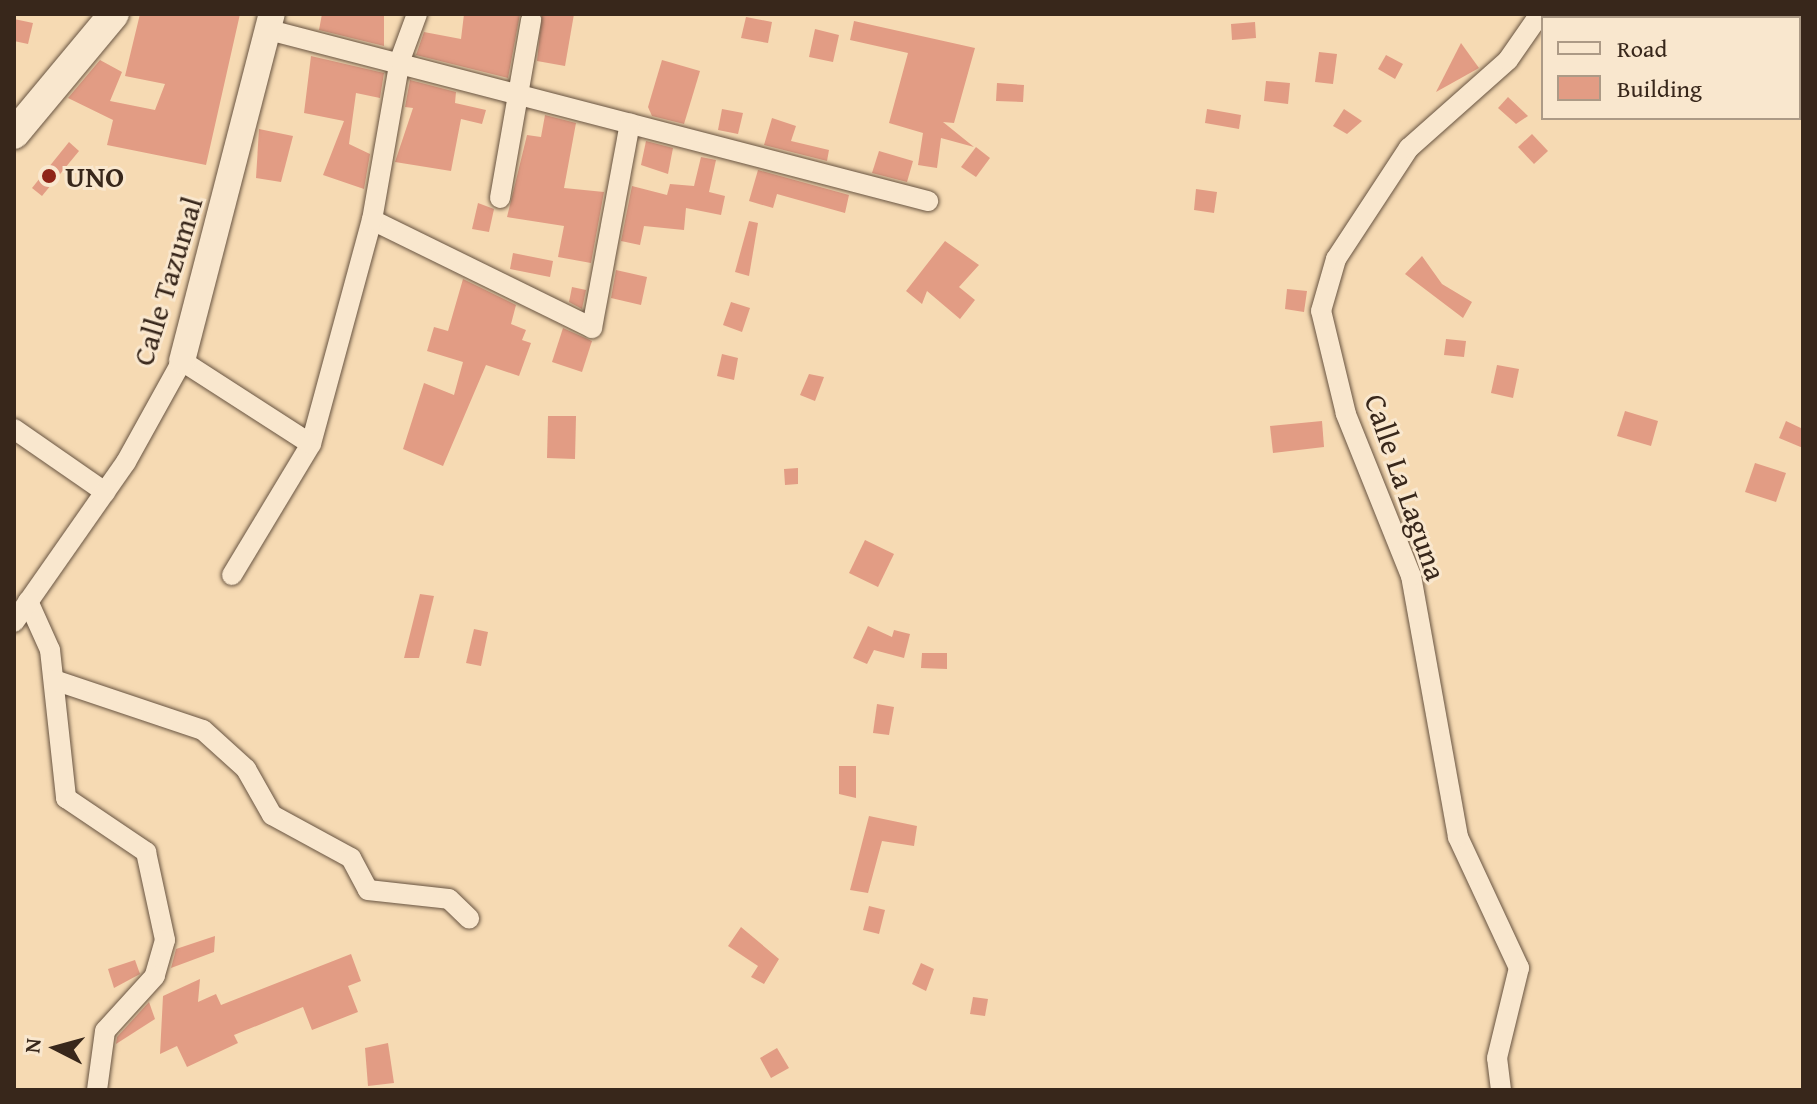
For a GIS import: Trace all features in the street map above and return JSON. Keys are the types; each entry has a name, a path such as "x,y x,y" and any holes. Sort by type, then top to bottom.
{"main road":[{"path":"14,134 114,14"}],"street":[{"path":"232,575 311,444 372,220 400,60 417,14"},
{"name":"Calle La Laguna","path":"1501,1090 1497,1058 1519,968 1458,837 1411,576 1346,414 1321,311 1336,259 1409,148 1508,60 1540,14"},
{"path":"500,198 523,95 531,20"},
{"path":"270,22 523,95 928,201"},
{"name":"Calle Tazumal","path":"14,622 105,492 182,361 270,22"},
{"path":"372,220 592,328 630,123"},
{"path":"182,361 311,444"},
{"path":"14,429 105,492"},
{"path":"28,601 43,625 54,680 66,798 146,852 165,940 155,976 105,1031 97,1090"},
{"path":"54,680 195,726 246,769 272,815 351,858 368,890 449,899 469,918"}],"building":[{"path":"140,14 240,14 206,165 107,145 113,120 68,98 100,60 122,72 110,101 155,110 165,84 125,76"},
{"path":"322,14 384,14 384,46 319,30"},
{"path":"464,14 520,14 508,78 416,55 424,32 461,39"},
{"path":"542,14 574,14 565,66 537,61"},
{"path":"746,17 772,22 768,43 741,38"},
{"path":"14,19 33,23 28,44 14,41"},
{"path":"854,21 975,48 954,123 943,122 974,147 941,138 937,168 918,165 923,133 889,123 908,53 850,40"},
{"path":"1255,22 1256,38 1232,40 1231,24"},
{"path":"815,29 839,35 833,62 809,57"},
{"path":"1461,43 1479,68 1436,92"},
{"path":"1319,52 1337,54 1333,84 1315,82"},
{"path":"1386,55 1403,64 1395,79 1378,69"},
{"path":"311,56 384,73 380,98 356,93 349,144 370,154 364,189 323,175 344,121 304,113"},
{"path":"662,60 700,71 684,124 652,116 648,107"},
{"path":"410,80 456,92 455,103 486,110 482,124 461,119 451,171 395,162 413,108 405,107"},
{"path":"1266,81 1290,83 1288,104 1264,101"},
{"path":"997,83 1024,85 1023,102 996,101"},
{"path":"1508,97 1528,116 1516,124 1498,108"},
{"path":"722,109 743,113 738,134 718,130"},
{"path":"1207,109 1241,115 1239,129 1205,123"},
{"path":"1344,109 1362,121 1347,134 1333,126"},
{"path":"545,115 576,123 564,188 604,192 591,263 558,257 564,226 507,217 527,135 541,137"},
{"path":"772,118 796,126 791,141 829,150 827,161 764,145"},
{"path":"259,129 293,136 281,182 256,178"},
{"path":"1532,134 1548,151 1534,164 1518,147"},
{"path":"646,141 673,148 668,174 641,165"},
{"name":"UNO","path":"69,142 79,151 42,196 32,188"},
{"path":"976,147 990,158 976,177 961,167"},
{"path":"879,151 913,161 907,182 872,173"},
{"path":"701,157 716,160 709,192 725,196 721,215 686,208 684,230 644,226 640,245 621,241 632,186 667,195 670,184 694,186"},
{"path":"758,170 849,195 845,213 777,194 773,208 749,201"},
{"path":"1196,189 1217,192 1214,213 1194,210"},
{"path":"478,203 494,209 489,232 472,229"},
{"path":"749,221 758,223 749,276 735,272"},
{"path":"945,241 979,265 959,287 975,300 960,319 927,291 922,304 906,291"},
{"path":"513,253 553,261 550,277 510,269"},
{"path":"1422,256 1442,284 1472,302 1463,318 1405,274"},
{"path":"616,270 647,277 641,305 611,298"},
{"path":"463,279 516,305 511,324 526,330 522,340 531,343 519,376 486,365 443,466 403,449 424,383 454,395 463,362 427,351 434,327 448,331"},
{"path":"572,287 586,290 582,309 569,302"},
{"path":"1287,289 1307,291 1304,312 1285,309"},
{"path":"731,302 750,308 742,332 723,325"},
{"path":"563,328 592,341 582,372 552,362"},
{"path":"1446,339 1466,341 1464,357 1444,355"},
{"path":"722,354 738,358 734,380 717,376"},
{"path":"1497,365 1519,369 1513,398 1491,393"},
{"path":"809,374 824,377 815,401 800,395"},
{"path":"1625,411 1658,421 1651,446 1617,436"},
{"path":"548,416 576,416 575,459 547,458"},
{"path":"1322,421 1324,447 1273,453 1270,426"},
{"path":"1786,421 1803,429 1803,448 1779,438"},
{"path":"1755,463 1786,473 1776,502 1745,492"},
{"path":"798,468 798,484 785,485 784,469"},
{"path":"865,540 894,554 878,587 849,573"},
{"path":"420,594 434,596 419,658 404,658"},
{"path":"868,626 892,637 894,630 910,634 904,658 874,650 867,664 853,658"},
{"path":"474,629 488,632 481,666 466,663"},
{"path":"922,653 947,653 947,669 921,668"},
{"path":"877,704 894,707 889,735 873,733"},
{"path":"839,766 856,766 856,798 839,794"},
{"path":"869,816 917,826 914,846 882,841 868,893 850,890"},
{"path":"869,906 885,910 879,934 863,930"},
{"path":"741,927 779,959 764,984 751,977 758,966 728,946"},
{"path":"215,936 214,952 171,968 176,949"},
{"path":"351,954 361,981 348,986 358,1012 312,1030 303,1007 234,1035 238,1043 187,1067 177,1046 160,1054 163,996 200,979 198,1002 216,994 221,1005"},
{"path":"135,960 140,974 114,988 108,969"},
{"path":"921,963 934,969 926,991 912,984"},
{"path":"973,997 988,999 985,1016 970,1014"},
{"path":"149,1002 155,1019 116,1044 117,1037"},
{"path":"388,1043 394,1083 368,1086 365,1048"},
{"path":"777,1048 789,1068 771,1078 760,1058"}],"place":[{"name":"UNO","path":"49,176"}]}
